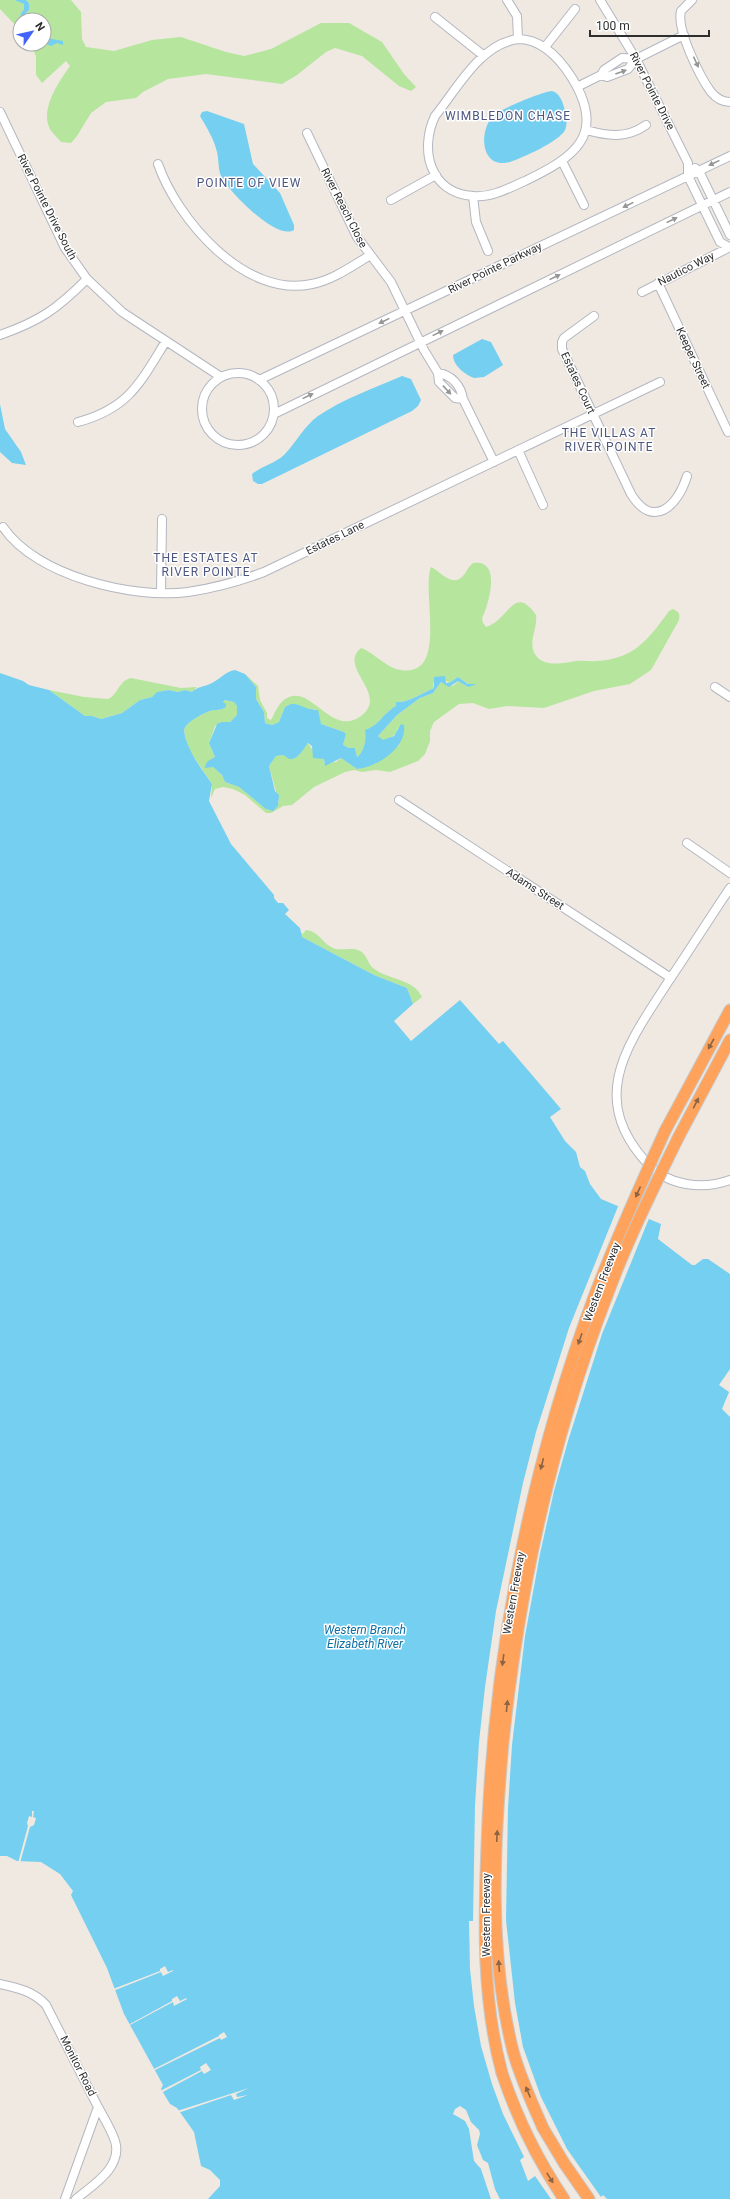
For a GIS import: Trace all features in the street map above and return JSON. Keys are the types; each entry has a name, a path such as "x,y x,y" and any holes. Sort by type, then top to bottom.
{"highway":[{"name":"Western Freeway","path":"564,2199 537,2156 515,2110 502,2073 492,2028 486,1978 486,1881 490,1780 495,1722 506,1636 516,1579 545,1455 568,1376 594,1298 630,1209 665,1131 730,1010"},
{"name":"Western Freeway","path":"589,2199 564,2163 543,2128 514,2053 505,2014 497,1935 496,1860 500,1780 511,1665 525,1584 544,1496 567,1412 608,1291 637,1220 678,1138 730,1040"}],"street":[{"path":"507,0 517,16 518,39"},
{"name":"River Pointe Drive","path":"600,0 622,32 688,163 698,171 730,235"},
{"path":"692,0 683,8 680,17 684,36 711,92 723,101 730,102"},
{"path":"545,47 575,9"},
{"path":"435,17 484,56"},
{"path":"601,75 607,77 628,69 636,59 684,36"},
{"path":"518,39 530,40 545,47 558,60 577,87 586,108 586,130 576,149 562,160 509,188 491,195 473,196 451,189 436,175 427,157 426,147 430,126 435,116 484,56 500,43 518,39"},
{"path":"577,87 601,75 604,70 622,58 636,59"},
{"name":"River Pointe Drive South","path":"0,112 65,248 86,279 122,312 221,377"},
{"path":"586,130 614,136 639,130 646,125"},
{"name":"River Reach Close","path":"307,133 356,237 391,282 420,342 438,373 439,382 454,398 463,399 494,462"},
{"name":"River Pointe Parkway","path":"259,380 730,156"},
{"path":"562,160 584,205"},
{"name":"River Pointe Drive","path":"688,163 688,176"},
{"path":"158,164 164,181 174,200 199,233 229,259 260,278 286,285 312,284 330,278 370,256"},
{"path":"391,200 436,175"},
{"path":"688,176 720,242 730,246"},
{"path":"274,414 730,192"},
{"path":"473,196 476,222 488,251"},
{"name":"Nautico Way","path":"642,292 730,246"},
{"path":"0,335 26,326 53,311 86,279"},
{"name":"Keeper Street","path":"658,284 728,432"},
{"name":"Estates Court","path":"594,316 587,324 568,335 562,342 562,349 631,494 637,503 644,509 655,512 663,511 672,504 683,489 687,476"},
{"path":"78,422 109,411 131,394 142,381 166,341"},
{"path":"241,373 259,380 270,391 274,406 274,414 268,430 262,436 250,443 238,445 230,444 214,436 205,422 203,405 209,389 221,377 241,373"},
{"name":"Estates Lane","path":"3,528 11,539 24,550 47,564 75,576 104,585 161,593 187,592 229,584 252,577 660,382"},
{"path":"721,417 730,413"},
{"path":"518,450 543,505"},
{"path":"161,593 162,519"},
{"path":"715,687 730,697"},
{"name":"Adams Street","path":"399,800 671,978"},
{"path":"687,843 730,873"},
{"path":"730,888 632,1038 625,1051 617,1086 620,1119 638,1154 652,1168 667,1178 691,1185 705,1186 730,1180"},
{"name":"Monitor Road","path":"0,1984 29,1992 46,2005 98,2107 65,2199"},
{"path":"76,2199 104,2175 113,2164 116,2152 115,2140 98,2107"}],"green space":[{"path":"0,0 14,0 24,4 24,9 22,12 12,12 12,22 0,9"},
{"path":"26,0 71,0 81,12 82,39 86,47 114,51 152,40 181,37 226,52 244,56 271,49 321,23 349,23 382,42 404,74 416,87 411,91 399,86 362,56 335,48 326,52 297,75 282,84 206,74 168,79 143,92 136,98 106,102 91,113 71,143 61,142 49,127 47,111 56,87 70,66 66,61 42,83 36,75 36,56 34,52 52,52 52,12 27,12 29,10 29,3"},
{"path":"473,563 482,563 488,568 491,575 490,594 482,618 483,623 486,627 494,623 511,606 522,602 536,615 532,647 537,657 545,662 555,664 594,661 621,656 631,652 647,639 669,611 673,609 677,611 679,613 679,620 651,670 630,684 594,691 544,708 507,706 489,709 473,703 459,704 434,722 430,731 430,741 425,754 418,761 390,772 376,770 362,772 354,770 345,772 314,787 292,805 283,806 271,813 266,813 245,795 233,789 223,787 215,789 211,798 212,784 188,748 184,730 191,721 199,716 210,711 226,707 223,702 225,700 234,702 237,706 237,715 230,722 221,722 215,726 209,743 215,757 207,767 213,767 222,775 225,782 239,787 268,810 279,802 269,766 276,756 283,755 292,759 295,758 308,743 317,757 324,759 324,763 336,762 341,758 357,769 375,764 399,745 398,727 391,737 383,741 378,736 397,715 420,698 433,693 441,682 453,686 458,681 468,687 470,685 458,677 449,683 446,681 433,683 434,688 406,701 396,702 396,706 375,725 366,730 366,737 362,752 357,757 355,748 349,748 343,745 346,734 321,724 316,709 309,710 296,704 285,707 279,722 272,725 265,723 264,712 256,699 256,687 245,674 258,686 260,700 267,713 267,718 271,720 281,703 287,698 296,696 305,698 331,716 341,720 350,721 361,716 368,708 370,699 358,673 355,664 355,656 361,648 396,669 416,669 425,661 429,647 429,579 431,567 446,578 455,580 463,576"},
{"path":"131,678 181,688 197,687 192,692 185,690 178,692 169,690 158,692 152,697 140,700 122,713 101,719 92,716 85,716 49,690 84,697 108,699 112,697 123,682"},
{"path":"306,930 314,932 328,945 334,948 355,949 361,951 373,968 413,986 422,997 413,1004 407,988 374,975 302,937 300,932 303,934"}],"water":[{"path":"14,0 26,0 29,3 29,10 27,12 22,12 24,9 24,4"},
{"path":"52,39 63,41 63,45 57,43 52,46"},
{"path":"552,91 557,93 563,104 566,124 565,130 562,134 549,144 516,160 500,163 493,160 488,155 484,140 488,123 493,116 521,101"},
{"path":"207,111 244,124 253,164 280,193 294,225 294,230 286,231 266,222 233,193 221,176 218,155 214,143 200,116 202,112"},
{"path":"482,339 491,342 503,365 484,377 474,378 467,375 457,366 453,355"},
{"path":"402,376 411,379 421,400 418,406 412,411 262,484 258,484 253,481 252,474 284,455 308,425 318,416 348,399"},
{"path":"0,404 5,429 21,452 26,465 12,463 0,452"},
{"name":"Western Branch Elizabeth River","path":"235,670 245,674 256,687 256,699 264,712 265,723 272,725 279,722 285,707 291,704 318,710 321,724 344,732 346,734 343,745 349,748 355,748 357,757 364,745 366,737 365,730 378,722 396,706 396,702 406,701 434,688 434,677 445,676 446,683 449,683 458,677 468,684 477,684 468,687 458,681 449,687 441,682 433,693 420,698 397,715 378,736 383,740 394,736 401,724 404,725 404,733 401,741 396,749 389,755 373,765 357,769 341,758 325,766 324,759 313,758 312,746 308,743 295,758 290,759 283,755 276,756 269,766 275,791 279,795 278,806 273,811 266,809 239,787 225,782 222,775 213,767 205,768 208,761 215,757 209,743 217,724 221,722 230,722 237,715 237,706 234,702 225,700 223,702 226,704 226,707 210,711 191,721 185,727 185,737 199,765 212,784 209,801 231,844 274,895 274,898 278,903 283,903 289,910 285,914 300,928 302,937 374,975 407,988 413,1004 394,1021 411,1041 460,1000 499,1044 503,1041 561,1109 550,1117 565,1141 576,1152 580,1167 585,1171 590,1184 601,1199 661,1224 658,1239 692,1265 695,1265 703,1259 708,1259 730,1274 730,1369 719,1385 729,1392 722,1409 730,1417 730,2199 500,2199 495,2189 488,2163 483,2160 477,2145 480,2134 479,2130 471,2122 466,2110 460,2106 455,2109 453,2114 465,2121 469,2129 474,2161 481,2169 491,2199 208,2199 220,2186 220,2180 210,2170 201,2166 194,2132 177,2108 170,2104 161,2089 163,2085 124,2014 107,1968 71,1895 73,1891 60,1874 41,1862 17,1861 7,1856 0,1856 0,673 23,681 29,685 49,690 85,716 92,716 101,719 122,713 140,700 152,697 157,692 169,690 178,692 185,690 192,692"}],"pier":[{"path":"619,1204 650,1216 602,1334 568,1441 554,1491 540,1554 525,1636 512,1745 508,1808 506,1920 515,2003 523,2047 541,2097 567,2149 601,2197 603,2195 607,2199 551,2199 535,2176 528,2181 520,2160 524,2157 503,2114 492,2084 481,2046 474,2006 470,1969 469,1921 473,1921 475,1806 479,1742 496,1611 523,1483 536,1432 569,1328"},
{"path":"32,1811 34,1811 33,1817 36,1818 34,1825 30,1827 20,1863 18,1863 28,1826 27,1823 29,1816 32,1817"},
{"path":"165,1966 168,1972 173,1971 163,1976 161,1972 113,1991 113,1989 160,1971 160,1969"},
{"path":"177,1996 180,2001 186,1998 187,1999 174,2006 173,2002 128,2026 172,2001 172,1999"},
{"path":"224,2032 227,2037 221,2040 220,2038 153,2071 152,2070 219,2036"},
{"path":"206,2063 211,2070 204,2074 202,2071 161,2093 160,2091 201,2070 200,2067"},
{"path":"249,2088 236,2094 237,2097 248,2095 234,2100 231,2095 178,2113 177,2111"}],"district":[{"name":"WIMBLEDON CHASE","path":"508,116"},
{"name":"POINTE OF VIEW","path":"249,183"},
{"name":"THE VILLAS AT RIVER POINTE","path":"609,440"},
{"name":"THE ESTATES AT RIVER POINTE","path":"206,565"}]}
